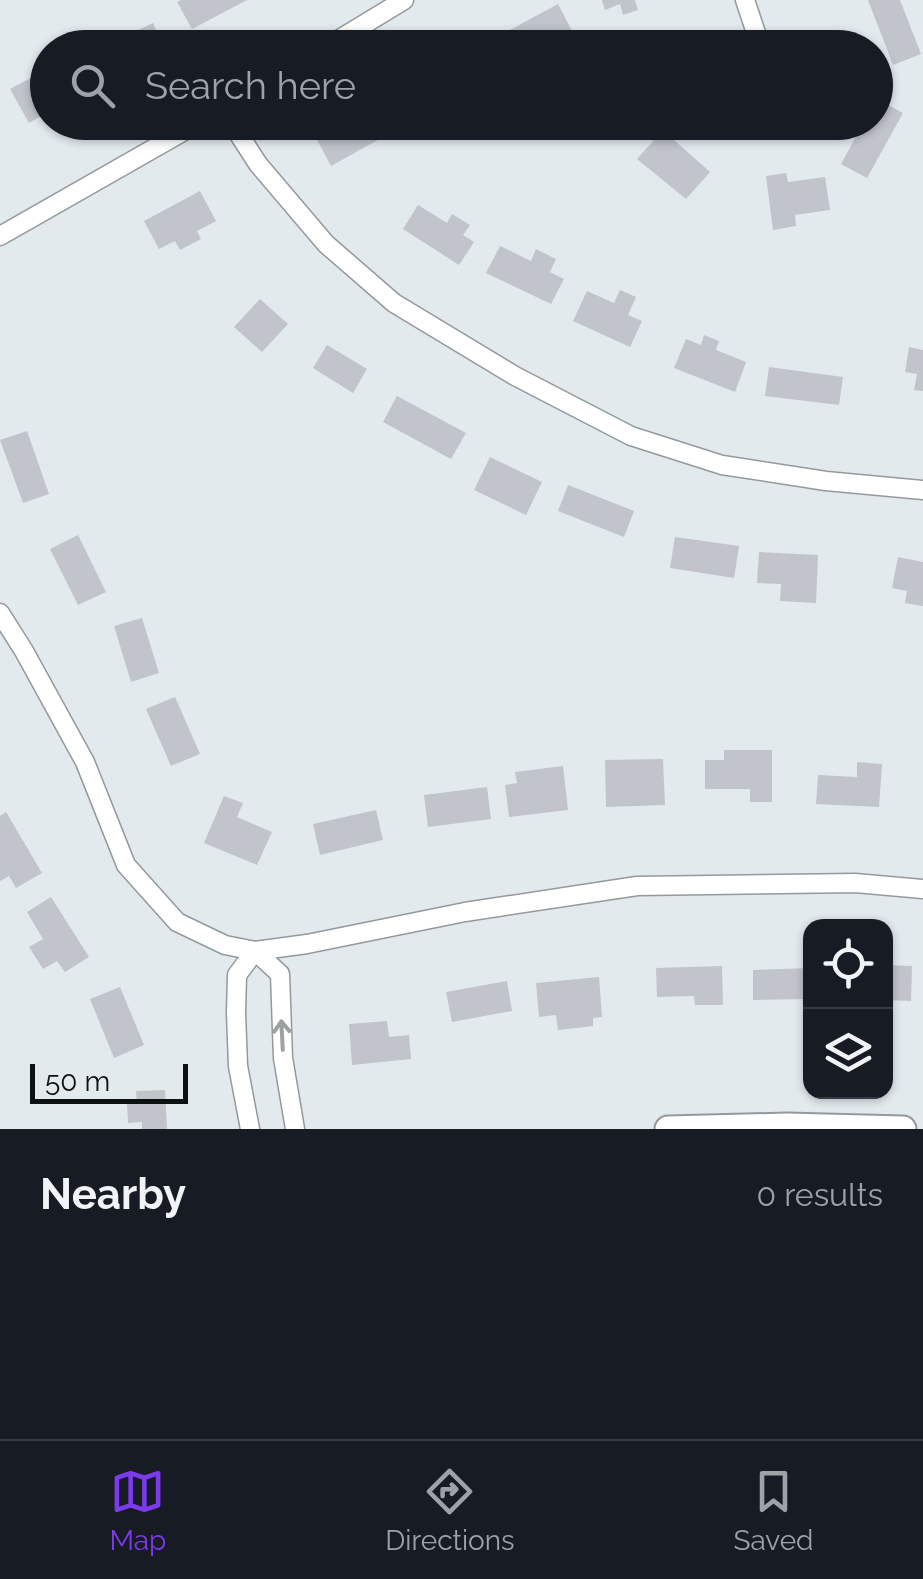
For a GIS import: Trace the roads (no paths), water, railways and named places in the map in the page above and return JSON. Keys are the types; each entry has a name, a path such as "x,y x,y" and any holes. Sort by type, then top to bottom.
{"main road":[{"path":"668,1129 904,1129"}],"street":[{"path":"355,30 404,0"},
{"path":"745,0 755,30"},
{"path":"0,236 168,140"},
{"path":"243,140 326,244 394,303 515,376 631,436 722,464 826,481 923,490"},
{"path":"0,612 85,762 126,864 177,922 225,945 255,951 306,944 465,912 636,886 855,883 923,889"},
{"path":"250,1129 238,1066 236,1013 238,975 255,951"},
{"path":"255,951 280,974 283,1058 295,1129"}]}
